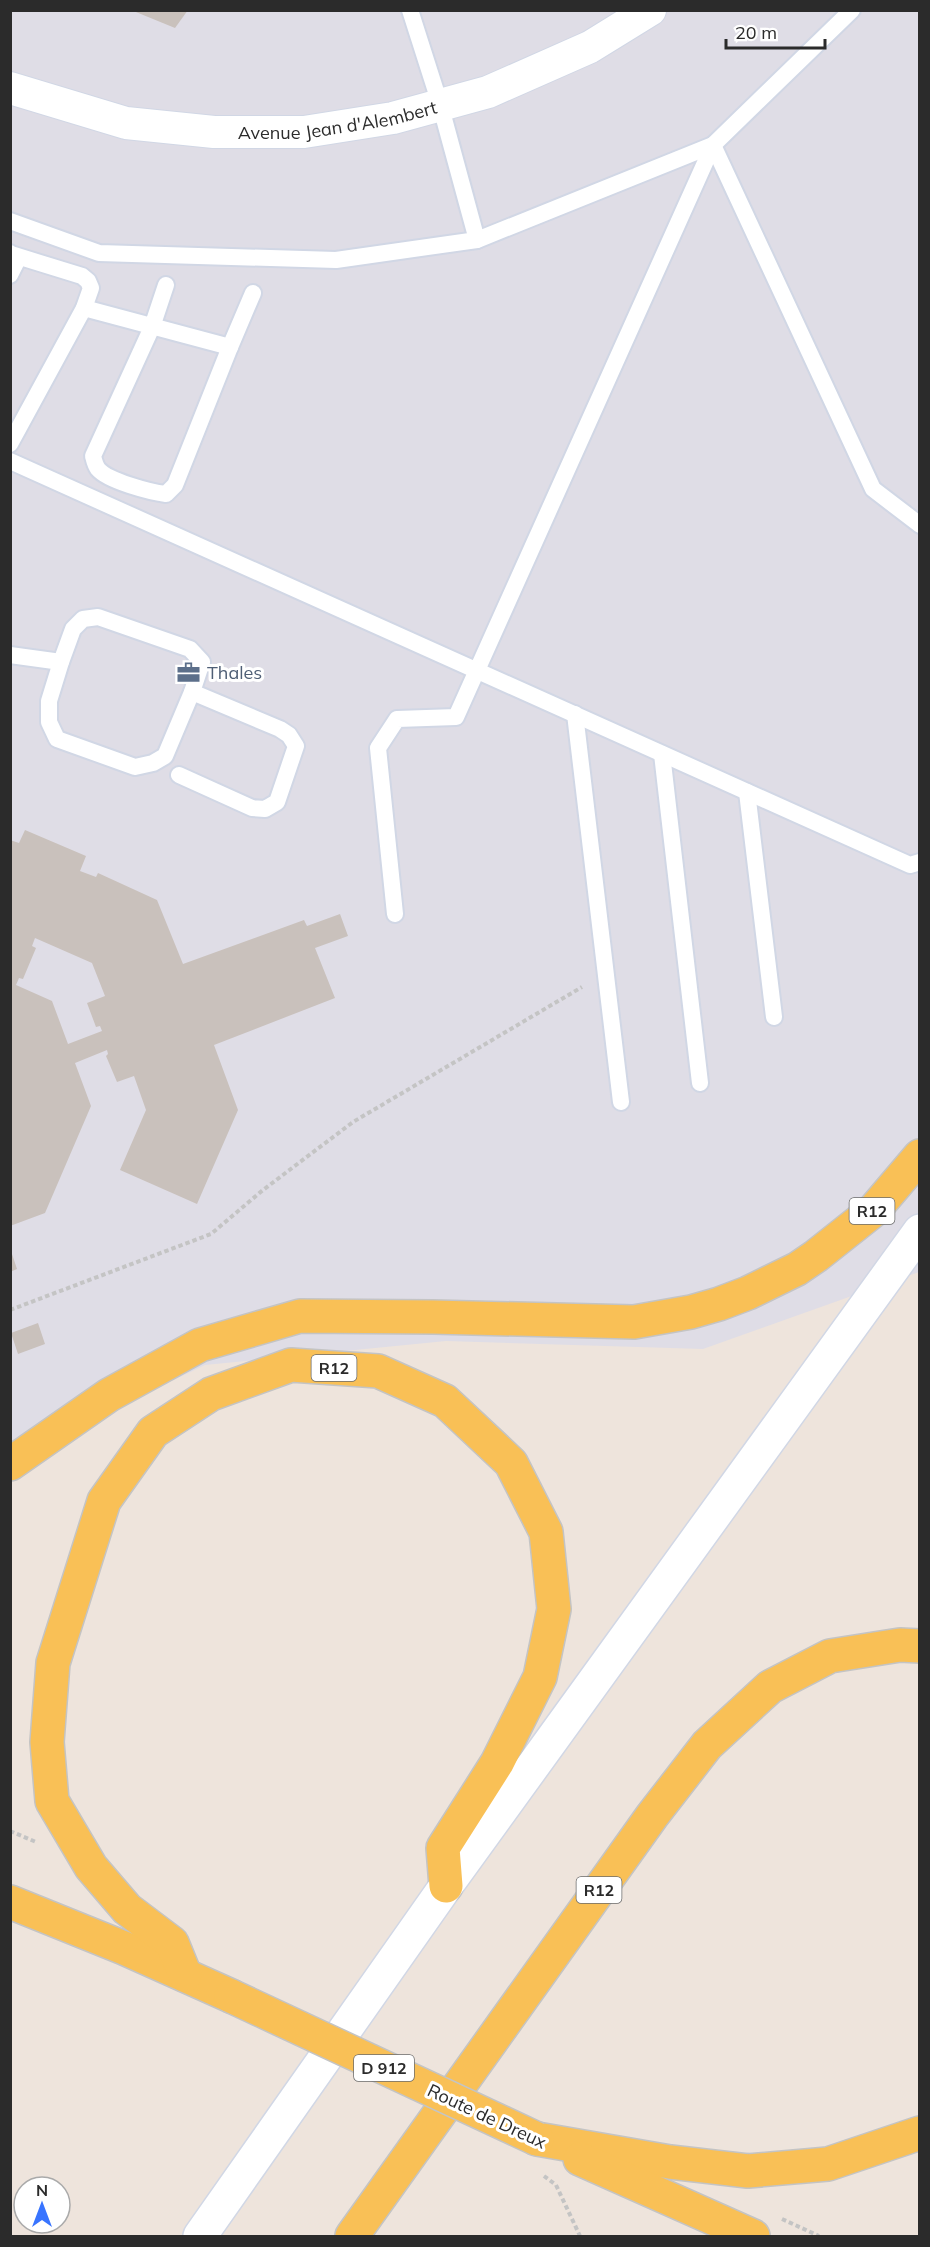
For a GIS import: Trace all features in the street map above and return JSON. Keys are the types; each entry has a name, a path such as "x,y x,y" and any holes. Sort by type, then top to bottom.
{"main road":[{"name":"R12","path":"10,1464 109,1395 200,1345 300,1317 433,1317 634,1322 690,1312 719,1304 748,1293 797,1269 816,1256 874,1210 920,1156"},
{"name":"R12","path":"200,2236 446,1886 920,1232"},
{"name":"R12","path":"185,1976 172,1943 128,1909 91,1867 52,1801 47,1742 53,1663 104,1501 153,1432 211,1394 291,1365 378,1371 446,1401 511,1463 546,1532 554,1609 540,1677 497,1763 442,1848 446,1886"},
{"name":"R12","path":"352,2236 645,1826 706,1745 770,1687 830,1656 900,1645 920,1646"},
{"name":"Route de Dreux","path":"10,1889 124,1948"},
{"name":"Route de Dreux","path":"10,1902 124,1948 231,1996 537,2139 753,2236"},
{"path":"537,2139 670,2162 748,2171 828,2164 920,2133"}],"street":[{"name":"Avenue Jean d'Alembert","path":"10,88 126,123 214,132 304,132 393,118 488,92 590,46 650,10"}],"lane":[{"path":"410,10 440,104 477,240"},
{"path":"396,914 378,748 397,719 456,717 714,145 852,10"},
{"path":"10,221 99,253 336,260 477,240 714,145"},
{"path":"714,145 873,489 920,525"},
{"path":"10,274 17,261 12,254"},
{"path":"10,444 84,308 91,288 88,280 82,276 12,254"},
{"path":"166,285 152,327 93,456 96,467 105,475 156,493 166,494 174,485 253,293"},
{"path":"84,308 230,347"},
{"path":"10,461 910,865 920,862"},
{"path":"98,617 190,649 202,662 165,756 153,764 135,767 57,739 49,722 49,701 61,663 73,629 83,620 98,617"},
{"path":"10,655 61,663"},
{"path":"179,774 252,808 265,809 277,802 296,746 289,735 280,729 192,692"},
{"path":"574,714 621,1102"},
{"path":"662,754 700,1083"},
{"path":"747,792 774,1017"}],"path":[{"path":"10,1310 211,1234 263,1190 353,1122 606,973"},
{"path":"556,2185 580,2236"}],"shaded area":[{"path":"11,11 919,11 919,1272 703,1349 446,1341 205,1365 26,1451 11,1463"}],"building":[{"path":"131,10 188,10 175,28"},
{"path":"25,830 86,856 80,871 96,877 98,873 157,900 183,964 304,920 307,926 340,914 348,936 315,948 335,998 214,1045 238,1110 197,1204 120,1170 146,1110 134,1076 117,1082 106,1056 107,1050 75,1063 91,1106 45,1213 10,1226 10,840 19,843","holes":["35,938 92,963 105,996 87,1003 96,1027 100,1026 102,1031 68,1044 52,1001 16,985 19,978 23,979 36,948 32,946"]},
{"path":"10,1252 17,1269 10,1272"},
{"path":"38,1323 45,1344 18,1354 11,1333"}],"place":[{"name":"Thales","path":"189,672"}]}
